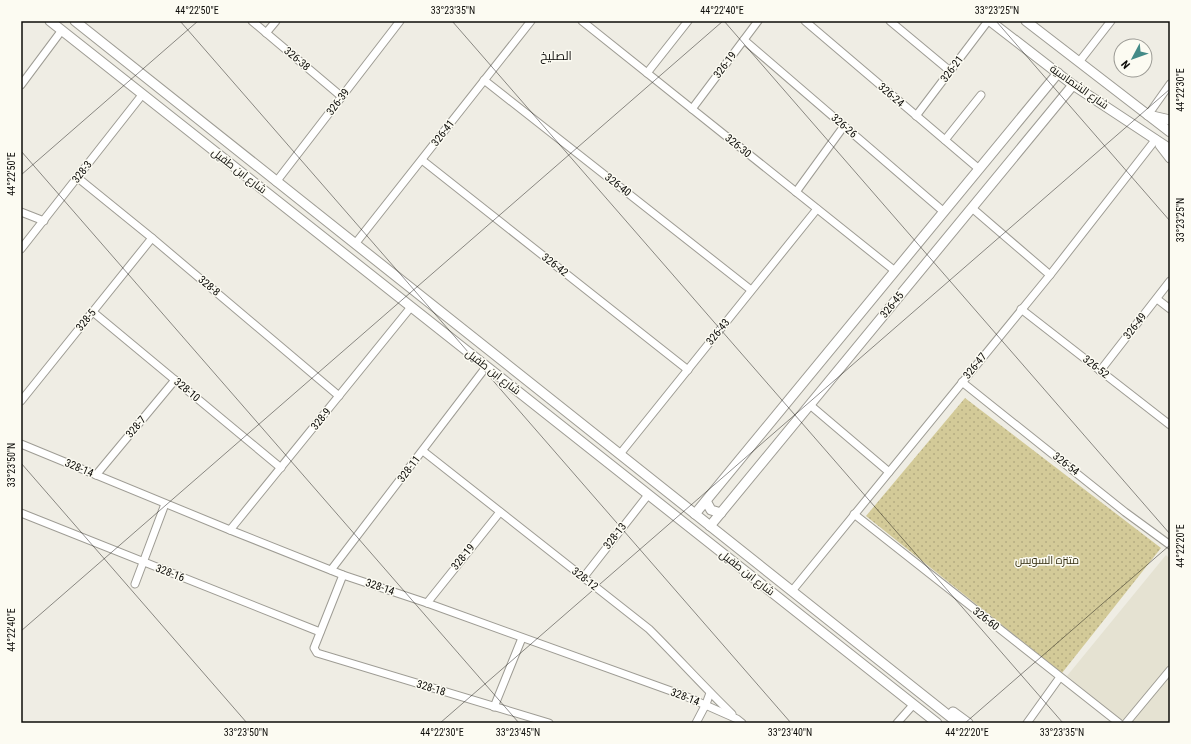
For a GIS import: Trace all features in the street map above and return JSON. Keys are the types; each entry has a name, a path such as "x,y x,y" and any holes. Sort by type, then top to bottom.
{"street":[{"name":"شارع ابن طفيل","path":"50,21 936,723"},
{"name":"شارع ابن طفيل","path":"75,21 958,723"},
{"name":"326-38","path":"252,21 342,97"},
{"path":"266,33 276,21"},
{"name":"326-39","path":"276,182 400,21"},
{"name":"326-41","path":"355,244 531,21"},
{"name":"326-30","path":"582,21 895,271"},
{"path":"647,73 688,21"},
{"name":"326-19","path":"692,109 758,21"},
{"name":"326-24","path":"805,21 979,169"},
{"path":"890,21 950,71"},
{"name":"326-21","path":"916,116 989,21"},
{"name":"شارع الشماسية","path":"989,21 1073,85 1170,149"},
{"name":"شارع الشماسية","path":"1026,21 1170,132"},
{"path":"1079,62 1111,21"},
{"path":"21,85 62,30"},
{"name":"326-26","path":"744,40 944,212"},
{"path":"100,61 110,49"},
{"name":"326-45","path":"695,514 1058,73"},
{"name":"326-40","path":"484,80 752,290"},
{"path":"1170,84 1148,114 1170,120"},
{"name":"326-45","path":"710,526 1073,85"},
{"name":"328-3","path":"21,248 44,221 142,95"},
{"path":"946,140 981,95"},
{"path":"796,192 844,126"},
{"path":"1156,139 1170,158"},
{"name":"326-47","path":"792,591 1050,275 1156,139"},
{"name":"326-42","path":"422,160 688,370"},
{"name":"328-8","path":"78,178 152,238 339,396"},
{"path":"972,208 1050,275"},
{"name":"326-43","path":"620,454 817,209"},
{"path":"21,212 44,221"},
{"name":"328-5","path":"21,401 152,238"},
{"path":"376,279 385,268"},
{"name":"326-49","path":"1100,370 1170,281"},
{"path":"1157,299 1170,309"},
{"name":"328-9","path":"230,530 411,307"},
{"name":"326-52","path":"1021,310 1170,425"},
{"name":"328-10","path":"93,312 281,468"},
{"name":"328-11","path":"332,570 486,367"},
{"name":"328-7","path":"96,475 175,380"},
{"name":"326-54","path":"962,382 1119,507 1169,544"},
{"path":"810,405 889,472"},
{"name":"328-14","path":"21,444 165,504 343,575 427,603 706,704 740,721"},
{"name":"328-12","path":"423,451 649,629 740,721"},
{"name":"328-13","path":"583,578 648,495"},
{"path":"706,501 711,510 721,513"},
{"path":"135,584 165,504"},
{"name":"328-19","path":"427,603 500,512"},
{"name":"328-16","path":"21,514 320,632"},
{"name":"326-60","path":"854,514 1119,723"},
{"path":"320,632 343,575"},
{"name":"328-18","path":"320,632 314,648 317,653 549,723"},
{"path":"494,707 522,638"},
{"path":"1126,723 1170,670"},
{"path":"1027,723 1060,677"},
{"path":"696,723 706,704 710,692"},
{"path":"920,693 944,706 968,723"},
{"path":"897,723 913,704 930,723"}],"shaded area":[{"path":"1166,555 1170,559 1170,723 1125,723 1067,676"}],"green space":[{"name":"متنزه السويس","path":"965,398 1161,548 1062,673 866,516"}],"district":[{"name":"الصليخ","path":"556,56"}]}
